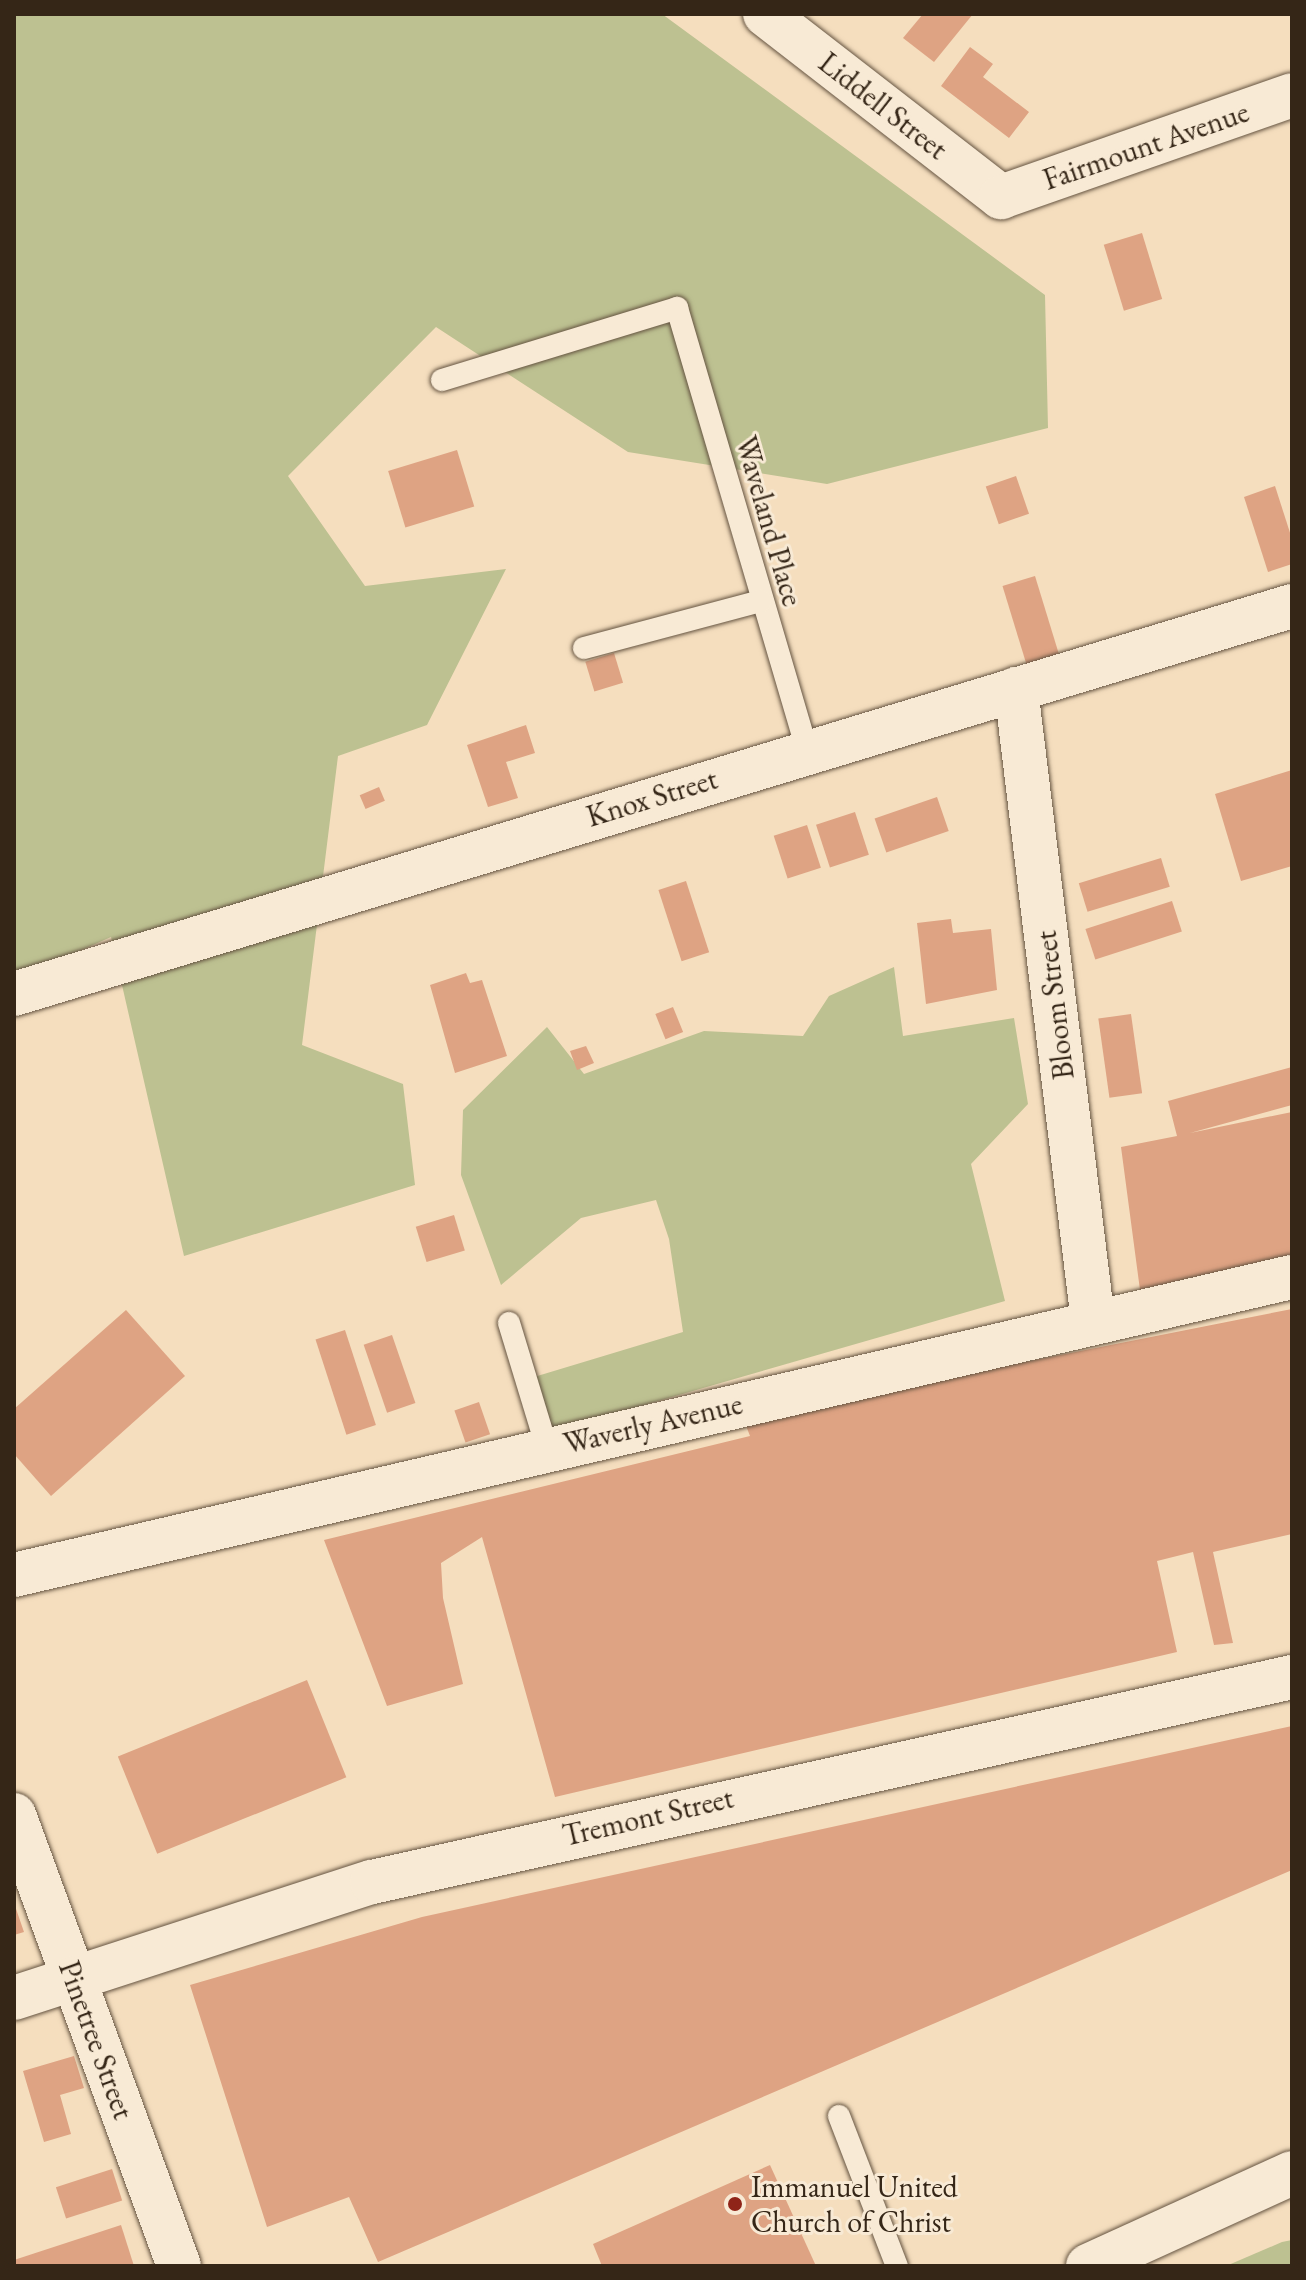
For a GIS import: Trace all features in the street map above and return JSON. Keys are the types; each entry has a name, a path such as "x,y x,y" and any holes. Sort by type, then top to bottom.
{"street":[{"name":"Liddell Street","path":"765,14 1001,197"},
{"name":"Fairmount Avenue","path":"1001,197 1292,95"},
{"name":"Knox Street","path":"14,994 1292,606"},
{"name":"Bloom Street","path":"1016,689 1093,1322"},
{"name":"Waverly Avenue","path":"14,1575 547,1448 1292,1277"},
{"name":"Tremont Street","path":"14,1998 372,1882 1292,1677"},
{"name":"Pinetree Street","path":"14,1815 179,2266"},
{"path":"1088,2266 1292,2173"}],"lane":[{"name":"Waveland Place","path":"442,380 677,308 807,751"},
{"path":"584,648 761,601"},
{"path":"509,1323 547,1448"},
{"path":"839,2116 897,2266"}],"green space":[{"path":"14,14 662,14 1045,295 1048,428 827,484 628,452 436,327 288,476 365,586 506,569 427,725 338,756 302,1045 403,1084 415,1185 184,1256 111,937 14,980"},
{"path":"894,967 903,1036 1014,1018 1028,1104 971,1164 1005,1301 554,1431 534,1377 683,1332 669,1239 656,1200 581,1218 501,1285 461,1175 463,1110 547,1027 584,1074 704,1031 803,1036 829,996"},
{"path":"1292,2240 1292,2266 1226,2266 1282,2242"}],"building":[{"path":"923,14 973,14 934,62 903,38"},
{"path":"970,47 993,64 983,77 1029,112 1009,138 941,86"},
{"path":"1142,233 1162,299 1124,311 1104,245"},
{"path":"457,450 474,506 405,527 388,471"},
{"path":"1016,476 1029,514 999,524 986,486"},
{"path":"1275,486 1292,539 1292,564 1268,572 1244,497"},
{"path":"1035,576 1061,661 1029,671 1002,586"},
{"path":"614,653 623,683 594,691 585,662"},
{"path":"526,725 535,753 506,762 518,798 488,807 467,745"},
{"path":"1292,770 1292,866 1241,881 1215,794"},
{"path":"379,787 385,801 366,809 360,795"},
{"path":"937,797 949,831 886,853 875,818"},
{"path":"855,812 869,855 830,867 816,825"},
{"path":"807,825 821,868 788,879 774,836"},
{"path":"1161,858 1170,887 1088,912 1079,883"},
{"path":"686,881 709,952 682,961 658,890"},
{"path":"1172,901 1182,931 1095,960 1085,929"},
{"path":"951,919 953,933 991,929 997,990 926,1004 917,923"},
{"path":"466,973 470,983 482,980 507,1056 455,1073 430,985"},
{"path":"673,1007 683,1032 665,1039 655,1014"},
{"path":"1131,1014 1142,1093 1109,1098 1098,1019"},
{"path":"586,1046 594,1063 577,1070 570,1051"},
{"path":"1292,1067 1292,1105 1190,1133 1292,1112 1292,1256 1140,1290 1121,1147 1177,1136 1168,1101"},
{"path":"454,1215 465,1250 427,1262 416,1227"},
{"path":"1292,1309 1292,1534 1213,1552 1233,1643 1214,1645 1193,1552 1157,1561 1177,1652 555,1797 482,1537 441,1563 443,1598 463,1684 387,1706 324,1540 750,1436 743,1418"},
{"path":"126,1310 185,1376 51,1496 14,1454 14,1409"},
{"path":"345,1330 376,1425 346,1435 316,1340"},
{"path":"392,1335 415,1403 387,1413 364,1345"},
{"path":"479,1402 490,1434 465,1443 454,1410"},
{"path":"307,1680 346,1777 157,1854 118,1756"},
{"path":"1292,1726 1292,1870 378,2262 349,2197 267,2227 190,1985 422,1917"},
{"path":"14,1903 24,1932 14,1935"},
{"path":"74,2056 84,2088 60,2095 71,2134 44,2142 23,2071"},
{"name":"Immanuel United Church of Christ","path":"770,2165 816,2266 602,2266 593,2244"},
{"path":"112,2169 122,2200 66,2219 56,2187"},
{"path":"121,2225 134,2266 14,2266 14,2260"}],"place":[{"name":"Immanuel United Church of Christ","path":"735,2204"}]}
